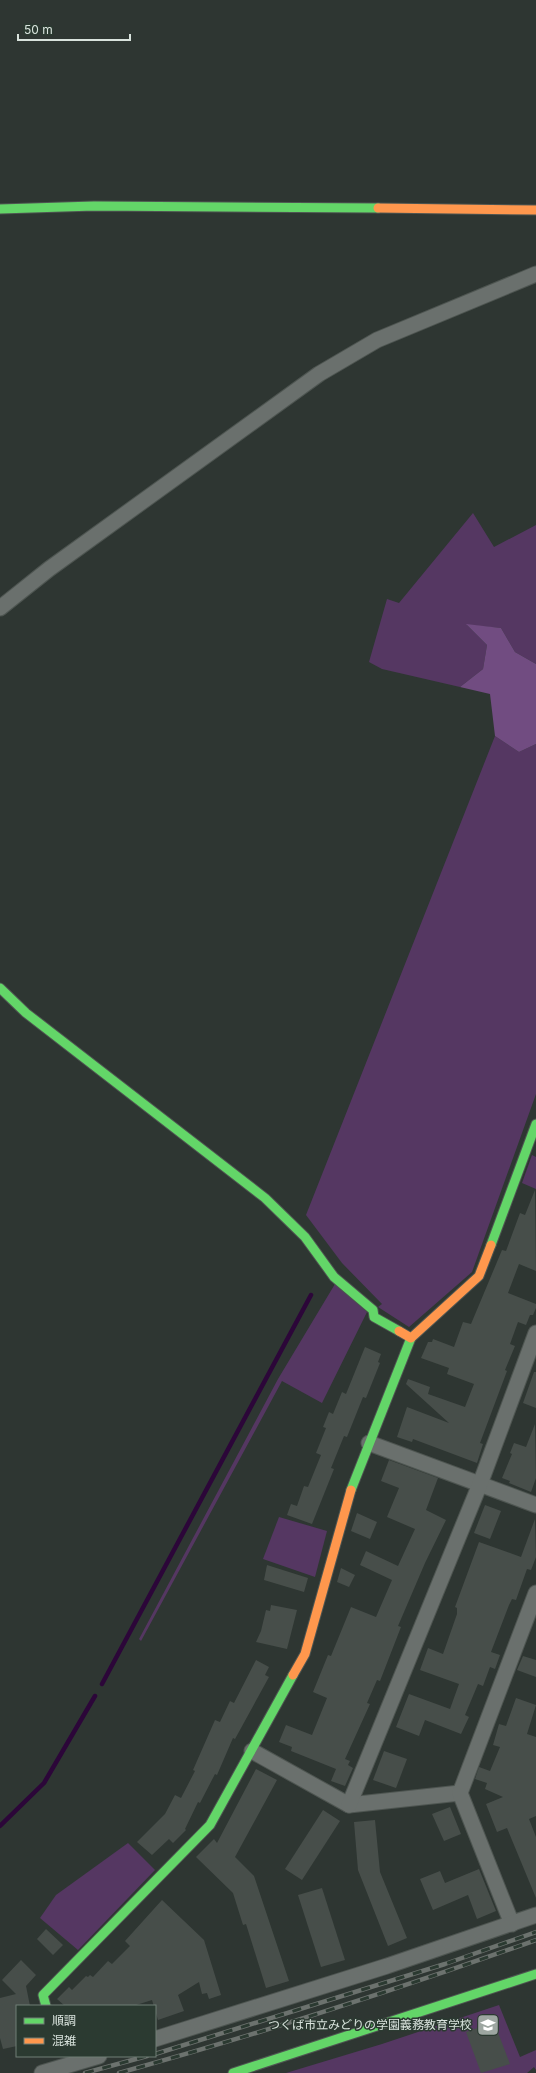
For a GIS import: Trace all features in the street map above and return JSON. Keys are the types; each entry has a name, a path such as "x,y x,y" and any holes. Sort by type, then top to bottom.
{"street":[{"path":"0,209 94,206 536,210"},
{"path":"0,608 49,569 318,374 376,340 536,274"},
{"path":"0,988 26,1013 265,1198 305,1237 334,1277 373,1310 374,1317 411,1338"},
{"path":"46,2005 43,1995 210,1825 252,1751 305,1654 347,1499 411,1338 479,1276 536,1124"},
{"path":"349,1805 480,1484 536,1333"},
{"path":"369,1443 536,1506"},
{"path":"512,1924 460,1793 536,1593"},
{"path":"252,1751 349,1805 460,1793"},
{"path":"156,2039 387,1966 536,1915"},
{"path":"233,2073 360,2033 536,1974"},
{"path":"42,2073 61,2062 93,2057"}],"shaded area":[{"path":"473,513 494,547 536,525 536,664 515,652 501,628 467,625 487,645 483,669 460,687 382,669 369,662 387,599 399,603"},
{"path":"466,624 501,628 515,652 536,664 536,744 519,752 495,736 490,694 460,687 483,669 487,645"},
{"path":"495,736 519,752 536,744 536,1094 472,1272 409,1327 378,1307 382,1304 342,1263 306,1215"},
{"path":"532,1155 536,1157 536,1189 522,1183"},
{"path":"335,1284 367,1312 322,1403 282,1381 141,1641 139,1639 278,1379"},
{"path":"279,1517 327,1531 315,1577 263,1559"},
{"path":"128,1843 155,1870 78,1950 40,1918 56,1895"},
{"name":"つくば市立みどりの学園義務教育学校","path":"499,2005 520,2057 536,2050 536,2070 534,2067 527,2073 286,2073 382,2044"}],"building":[{"path":"535,1190 536,1271 519,1264 508,1293 536,1304 536,1308 533,1315 530,1315 526,1325 518,1322 510,1344 515,1346 505,1370 507,1371 480,1443 483,1444 477,1463 413,1439 412,1442 397,1437 407,1407 449,1423 406,1384 408,1379 430,1387 428,1394 465,1407 474,1384 447,1374 449,1368 421,1358 428,1342 432,1342 433,1339 454,1347 463,1322 471,1324 502,1250 506,1251 520,1213 525,1215"},
{"path":"365,1347 381,1354 378,1362 380,1363 366,1398 363,1397 347,1437 344,1436 331,1468 334,1469 312,1524 287,1515 291,1504 297,1506 304,1486 308,1487 321,1455 316,1453 326,1428 323,1427 329,1412 333,1414 342,1392 346,1394"},
{"path":"534,1372 536,1372 536,1408 523,1403"},
{"path":"535,1424 536,1478 531,1492 509,1483 510,1481 502,1478 512,1454 510,1453 514,1443 526,1447"},
{"path":"389,1460 438,1478 426,1510 446,1520 425,1563 398,1626 401,1627 380,1681 377,1680 367,1703 370,1704 345,1759 350,1761 348,1765 353,1768 345,1786 331,1781 336,1769 291,1751 292,1747 279,1742 286,1725 312,1735 327,1698 313,1692 328,1655 331,1656 351,1607 376,1617 392,1580 360,1565 366,1551 398,1566 415,1529 387,1517 399,1488 381,1481"},
{"path":"485,1505 501,1511 490,1539 474,1533"},
{"path":"357,1513 377,1522 370,1539 351,1531"},
{"path":"535,1519 536,1557 531,1570 527,1569 516,1600 512,1599 509,1605 491,1652 500,1655 495,1669 490,1667 483,1686 478,1684 465,1715 469,1717 461,1734 425,1720 419,1736 396,1727 409,1694 450,1709 459,1684 420,1670 428,1648 443,1654 457,1614 457,1608 455,1607 479,1542 521,1557"},
{"path":"267,1565 308,1578 304,1592 264,1580"},
{"path":"341,1568 355,1575 349,1587 337,1582"},
{"path":"271,1605 297,1610 287,1649 256,1642 261,1631 266,1610 270,1611"},
{"path":"523,1656 536,1660 536,1677 517,1670"},
{"path":"256,1660 269,1667 265,1675 269,1677 235,1739 233,1738 217,1775 215,1774 200,1803 198,1802 185,1829 186,1830 173,1843 169,1839 152,1855 137,1842 165,1814 175,1795 181,1798 195,1771 193,1770 215,1720 220,1722 230,1701 234,1703"},
{"path":"516,1698 536,1705 527,1734 536,1737 536,1816 529,1819 536,1837 536,1898 507,1828 497,1832 486,1804 503,1797 485,1789 487,1783 475,1779 479,1767 490,1771 500,1747 493,1745 499,1724 506,1726"},
{"path":"384,1751 407,1759 396,1788 373,1780"},
{"path":"256,1769 277,1780 235,1857 254,1876 289,1981 266,1988 246,1924 243,1925 233,1893 196,1857 214,1839 217,1843"},
{"path":"450,1807 461,1834 444,1841 432,1814"},
{"path":"323,1810 340,1821 302,1880 285,1869"},
{"path":"375,1820 380,1872 407,1938 388,1946 358,1870 354,1822"},
{"path":"479,1869 496,1911 477,1919 468,1895 433,1910 420,1879 440,1871 445,1883"},
{"path":"322,1888 345,1960 321,1967 298,1895"},
{"path":"162,1900 204,1940 221,1995 209,1999 207,1993 202,1994 199,1982 178,1995 184,2011 158,2020 156,2005 154,2005 152,2000 136,2005 64,2005 57,1999 69,1987 72,1990 86,1976 88,1977 90,1975 93,1977 108,1961 112,1964 130,1946 125,1941"},
{"path":"46,1929 63,1945 53,1955 37,1939"},
{"path":"21,1960 36,1975 26,1986 30,2005 16,2005 16,2046 3,2049 0,2038 0,1998 16,1994 2,1980"},
{"path":"494,2022 510,2064 481,2073 466,2032"}],"waterway":[{"path":"102,1684 311,1295"},
{"path":"0,1826 44,1783 95,1696"}],"railway":[{"path":"156,2054 445,1964 536,1932"},
{"path":"119,2073 224,2043 329,2010 536,1940"},
{"path":"85,2073 143,2057"}],"traffic: fast":[{"path":"0,209 94,206 378,208"},
{"path":"0,988 26,1013 265,1198 305,1237 334,1277 373,1310 374,1317 399,1331"},
{"path":"491,1245 536,1124"},
{"path":"351,1490 411,1338"},
{"path":"46,2005 43,1995 210,1825 293,1675"},
{"path":"233,2073 536,1974"}],"traffic: slow":[{"path":"378,208 536,210"},
{"path":"399,1331 411,1338 479,1276 491,1245"},
{"path":"293,1675 305,1654 351,1490"}],"place":[{"name":"つくば市立みどりの学園義務教育学校","path":"488,2025"}]}
